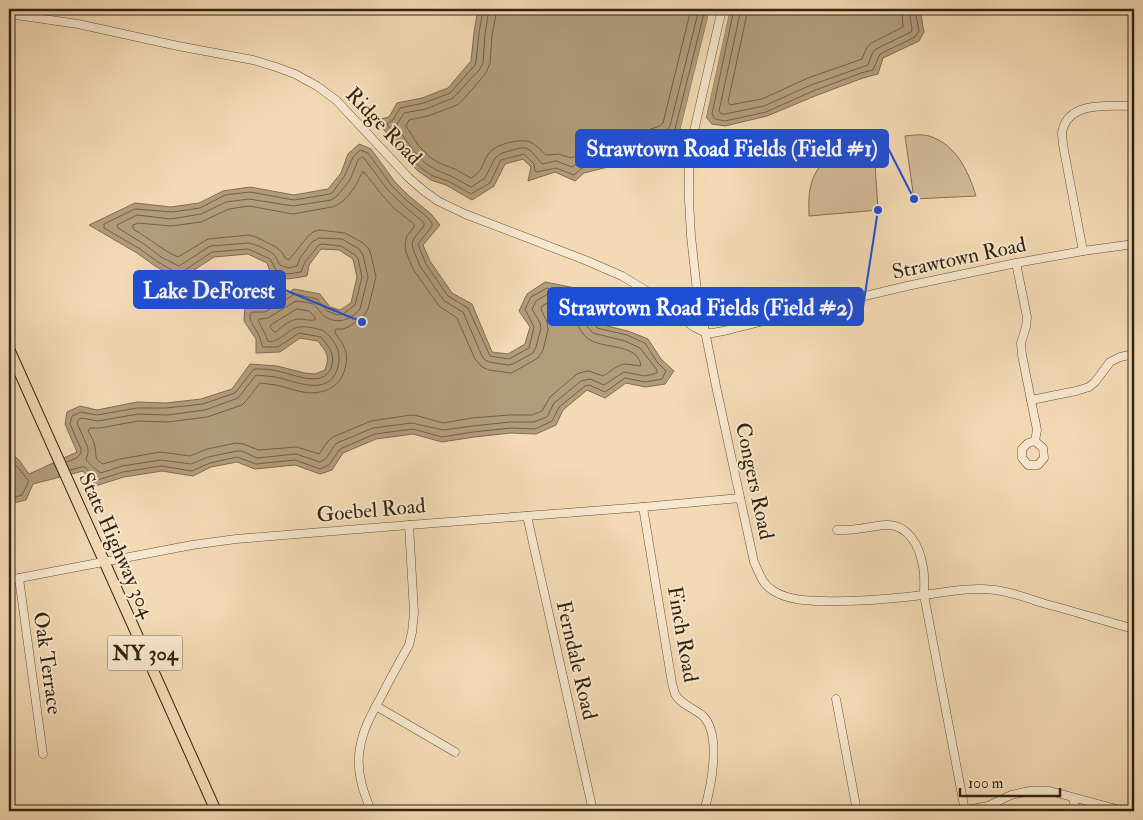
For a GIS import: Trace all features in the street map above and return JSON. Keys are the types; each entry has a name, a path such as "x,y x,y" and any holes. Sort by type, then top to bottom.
{"main road":[{"name":"State Highway 304","path":"9,349 216,811"}],"street":[{"name":"Congers Road","path":"722,9 694,130 689,166 692,256 706,333 754,562 764,583 780,595 812,601 836,602 924,595 975,588 996,590 1134,630"},
{"name":"Ridge Road","path":"9,14 82,25 244,58 269,64 295,74 330,95 354,118 409,178 438,201 465,214 622,276 647,291 694,327 706,333"},
{"path":"1083,251 1062,133 1067,120 1075,113 1086,108 1134,106"},
{"name":"Strawtown Road","path":"706,333 728,330 907,286 1016,263 1134,244"},
{"path":"1016,263 1027,317 1021,343 1037,430 1035,441"},
{"path":"1031,400 1089,387 1110,362 1120,357 1134,354"},
{"name":"Goebel Road","path":"9,580 192,545 236,539 740,498"},
{"name":"Finch Road","path":"643,507 672,683 676,695 682,702 703,717 710,727 713,738 713,765 709,794 704,811"},
{"name":"Ferndale Road","path":"527,516 593,811"},
{"path":"371,811 359,772 359,755 368,721 409,645 412,632 414,614 409,525"},
{"path":"837,530 854,530 885,525 895,526 913,539 920,554 924,568 924,595 964,811 988,806 1011,796 1030,791 1050,791 1124,811"},
{"name":"Oak Terrace","path":"19,578 43,754"},
{"path":"836,699 857,811"},
{"path":"376,706 455,752"},
{"path":"1074,798 1076,811"}],"shaded area":[{"path":"873,132 878,210 809,216 810,189 814,175 820,166 844,144"},
{"path":"905,136 929,136 947,146 954,152 965,168 976,196 914,199"}],"water":[{"path":"478,9 710,9 680,131 672,142 652,148 620,164 584,173 575,181 555,172 528,181 531,167 523,159 505,164 494,186 472,200 446,185 431,180 418,171 404,157 377,120 389,117 397,103 422,98 448,88 471,61"},
{"path":"730,9 920,9 924,32 919,41 883,58 878,74 815,96 767,116 725,126 712,124 706,117"},
{"path":"359,144 371,149 395,182 431,214 440,225 423,245 430,261 452,293 472,304 492,352 508,354 525,344 530,327 519,311 527,294 545,282 575,288 599,324 628,331 648,339 661,359 674,371 665,384 645,387 626,383 605,398 587,390 563,410 556,425 536,434 511,433 442,442 413,434 376,439 343,453 332,470 320,474 295,465 255,469 237,462 211,467 193,476 162,471 124,477 95,486 83,471 33,484 26,500 9,504 9,450 29,474 77,452 65,424 67,412 80,406 97,410 137,402 166,403 201,399 232,389 250,364 277,366 315,374 325,370 327,355 318,341 300,338 280,352 256,353 256,339 244,321 245,306 264,308 294,289 320,294 330,307 340,310 351,303 357,277 353,259 339,250 321,249 309,265 307,276 288,279 271,274 267,263 248,254 214,257 180,280 89,225 135,203 171,207 199,203 223,191 250,187 294,195 328,189 341,173 348,154"}],"pier":[{"path":"710,9 713,9 696,80 683,130 680,131"},
{"path":"727,9 730,9 706,117 704,118 717,51"}],"place":[{"name":"Strawtown Road Fields (Field #1)","path":"914,199"},
{"name":"Strawtown Road Fields (Field #2)","path":"878,210"},
{"name":"Lake DeForest","path":"362,322"}]}
